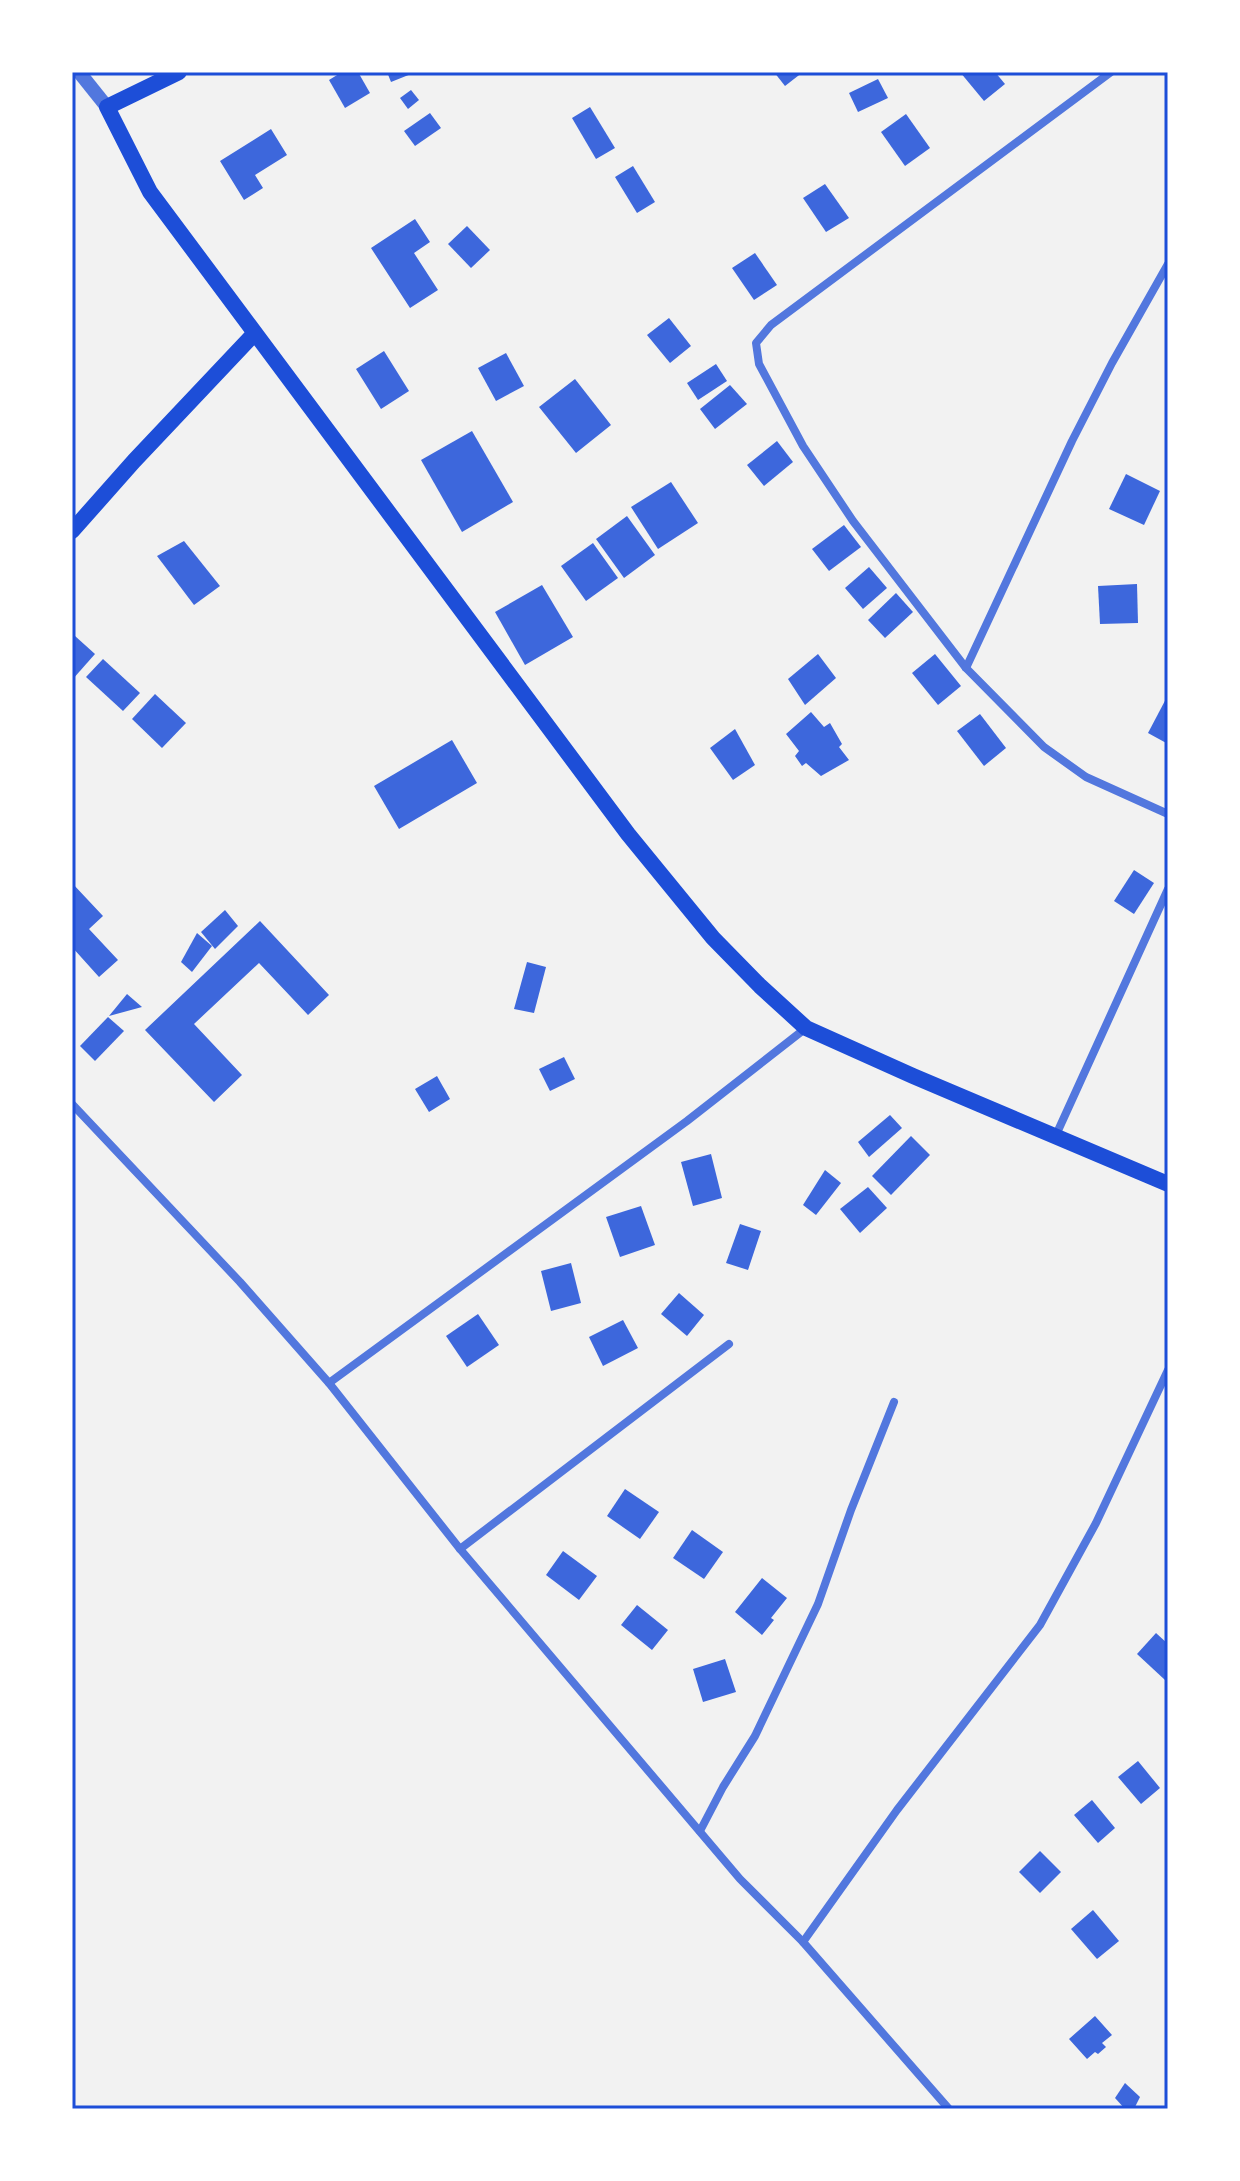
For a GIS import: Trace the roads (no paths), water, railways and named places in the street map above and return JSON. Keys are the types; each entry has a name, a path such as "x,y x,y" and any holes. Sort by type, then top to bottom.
{"main road":[{"path":"179,72 107,107 150,192 628,834 713,938 806,1028 1168,1184"},
{"path":"72,531 254,334"}],"street":[{"path":"79,72 107,107"},
{"path":"1111,72 771,325 756,343 759,364 803,446 853,521 966,668 1044,747 1086,777 1168,814"},
{"path":"966,668 1085,415 1168,264"},
{"path":"1056,1135 1168,889"},
{"path":"329,1383 697,1113 806,1028"},
{"path":"72,1104 240,1282 329,1383 460,1549 740,1879 803,1942 949,2109"},
{"path":"460,1549 729,1344"},
{"path":"803,1942 897,1810 1040,1625 1096,1523 1168,1370"},
{"path":"700,1831 755,1736 818,1604 894,1402"}]}
